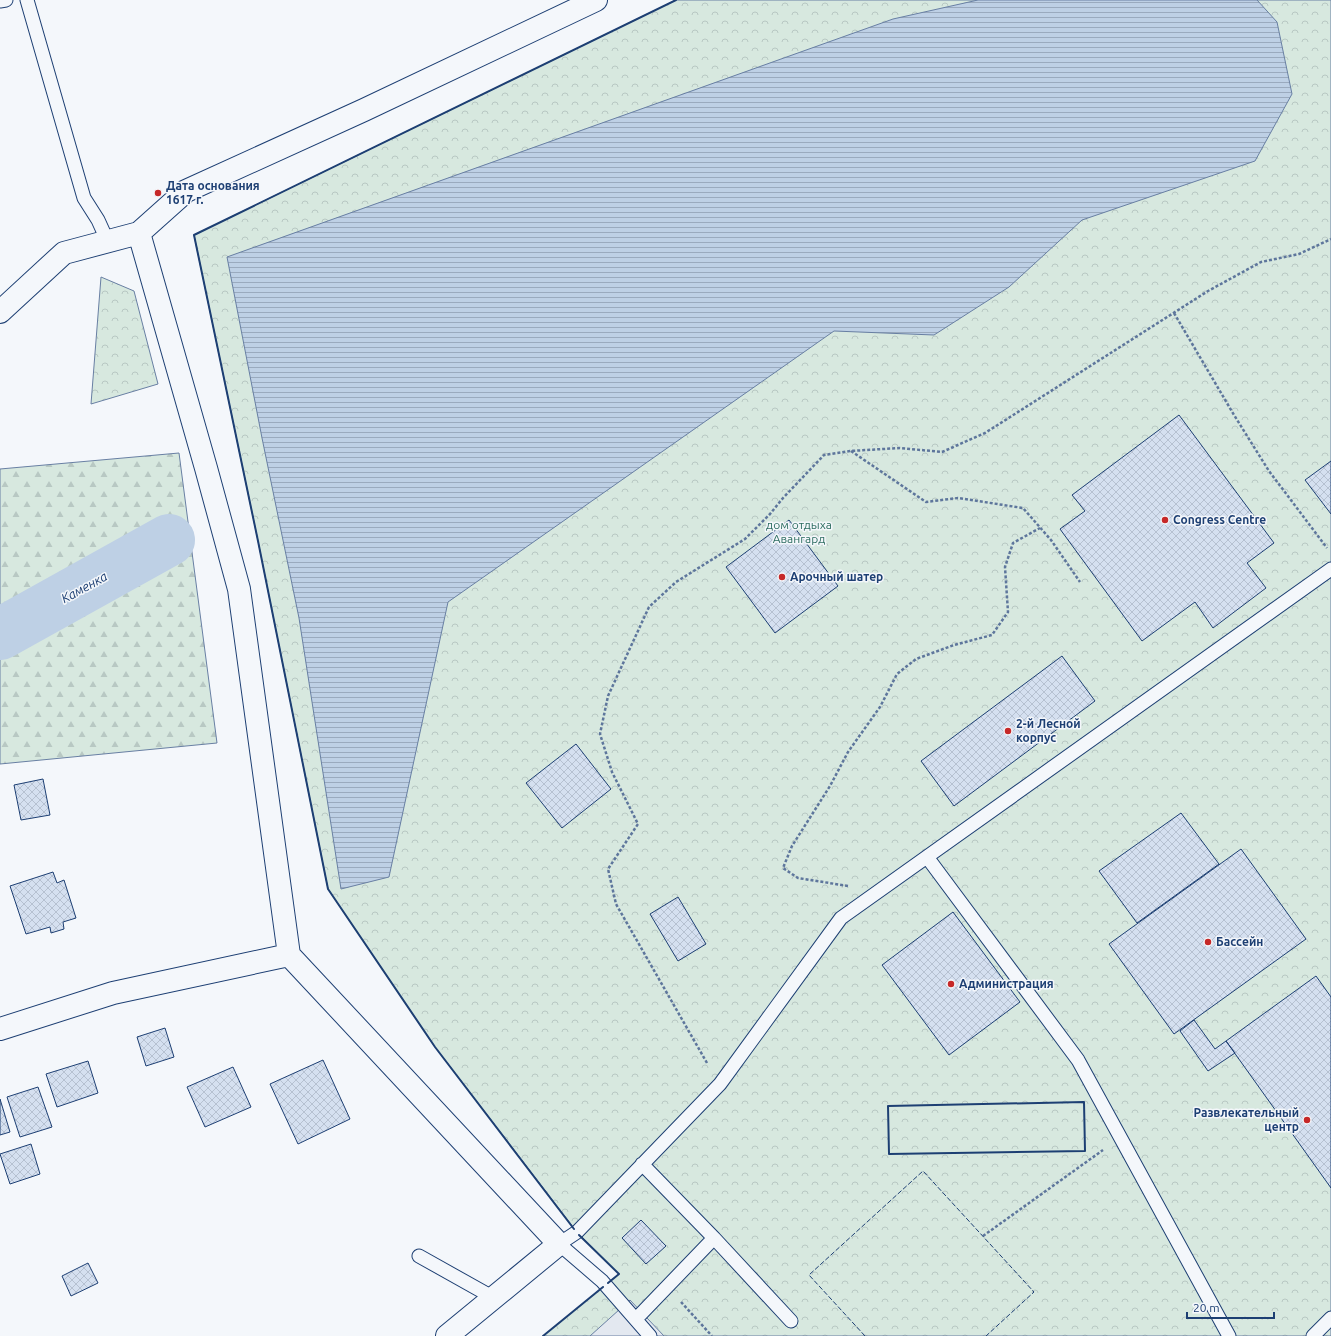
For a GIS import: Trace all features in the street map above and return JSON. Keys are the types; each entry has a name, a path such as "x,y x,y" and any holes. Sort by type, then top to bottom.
{"street":[{"path":"0,312 64,253 139,233 186,191 364,110 586,2"},
{"path":"139,233 239,589 289,955 559,1244 447,1336"},
{"path":"0,1029 113,993 289,955"}],"lane":[{"path":"0,1 6,0"},
{"path":"27,0 84,198 98,220 108,242"},
{"path":"650,1336 602,1281 559,1244 577,1232 720,1084 841,918 1331,568"},
{"path":"927,857 1078,1060 1229,1336"},
{"path":"642,1164 714,1238 791,1321"},
{"path":"636,1319 714,1238"},
{"path":"419,1256 494,1298"},
{"path":"1313,1336 1331,1318"}],"path":[{"path":"720,1084 616,904 608,869 638,824 612,772 600,734 608,696 649,607 676,582 745,539 824,455 850,451 900,448 942,452 985,433 1208,291 1261,262 1299,254 1331,239"},
{"path":"1174,313 1269,471 1331,554"},
{"path":"850,451 926,502 958,498 1022,508 1051,540 1080,582"},
{"path":"880,891 798,878 783,868 792,846 830,786 848,752 880,706 897,674 916,659 954,645 992,635 1008,612 1005,567 1013,543 1040,528"},
{"path":"983,1236 1121,1137"},
{"path":"667,1287 712,1336"}],"green space":[{"name":"дом отдыха Авангард","path":"676,0 1331,0 1331,1336 543,1336 619,1274 577,1232 435,1047 328,889 258,541 194,235"},
{"path":"101,277 134,291 158,384 91,404"},
{"path":"179,453 217,743 0,764 0,469"}],"shaded area":[{"path":"630,1300 664,1336 590,1336"}],"water":[{"path":"978,0 1257,0 1277,22 1292,94 1255,161 1082,220 1009,287 934,335 834,331 448,602 389,877 341,889 299,618 227,257 893,19"}],"building":[{"name":"Congress Centre","path":"1179,415 1274,543 1247,563 1266,588 1213,628 1195,602 1142,641 1060,529 1085,511 1072,495"},
{"path":"1331,461 1331,514 1305,480"},
{"name":"Арочный шатер","path":"789,520 838,586 775,633 726,567"},
{"name":"2-й Лесной корпус","path":"1062,656 1095,701 954,806 921,761"},
{"path":"576,744 611,789 562,828 526,783"},
{"path":"43,779 50,815 21,820 14,785"},
{"path":"1181,813 1219,864 1137,923 1099,871"},
{"name":"Бассейн","path":"1241,849 1306,939 1174,1034 1109,944"},
{"path":"53,872 57,883 64,880 76,918 63,922 64,929 51,933 50,927 26,934 10,886"},
{"path":"678,897 706,944 678,961 650,914"},
{"name":"Администрация","path":"953,912 1020,1002 949,1055 882,965"},
{"name":"Развлекательный центр","path":"1316,976 1331,997 1331,1188 1226,1041"},
{"path":"1194,1020 1215,1049 1226,1041 1235,1053 1208,1071 1180,1031"},
{"path":"165,1028 174,1057 146,1066 137,1037"},
{"path":"323,1060 350,1119 298,1144 270,1084"},
{"path":"88,1061 98,1093 57,1107 46,1074"},
{"path":"233,1067 251,1107 205,1127 187,1087"},
{"path":"38,1087 52,1127 20,1137 7,1097"},
{"path":"0,1099 10,1132 0,1135"},
{"path":"31,1144 40,1174 10,1184 0,1154"},
{"path":"641,1220 666,1246 646,1264 622,1238"},
{"path":"88,1263 98,1283 71,1296 62,1276"}],"waterway":[{"name":"Каменка","path":"0,634 169,540"}],"fence":[{"path":"865,1336 809,1275 923,1171 1034,1292 986,1336"}],"wall":[{"path":"574,1229 435,1047 328,889 258,541 194,235 676,0"},
{"path":"1084,1102 1085,1151 889,1154 888,1106 1084,1102"},
{"path":"579,1235 619,1274 608,1283"},
{"path":"543,1336 603,1287"}],"place":[{"name":"Дата основания 1617 г.","path":"158,193"},
{"name":"Congress Centre","path":"1165,520"},
{"name":"Арочный шатер","path":"782,577"},
{"name":"2-й Лесной корпус","path":"1008,731"},
{"name":"Бассейн","path":"1208,942"},
{"name":"Администрация","path":"951,984"},
{"name":"Развлекательный центр","path":"1307,1120"}]}
